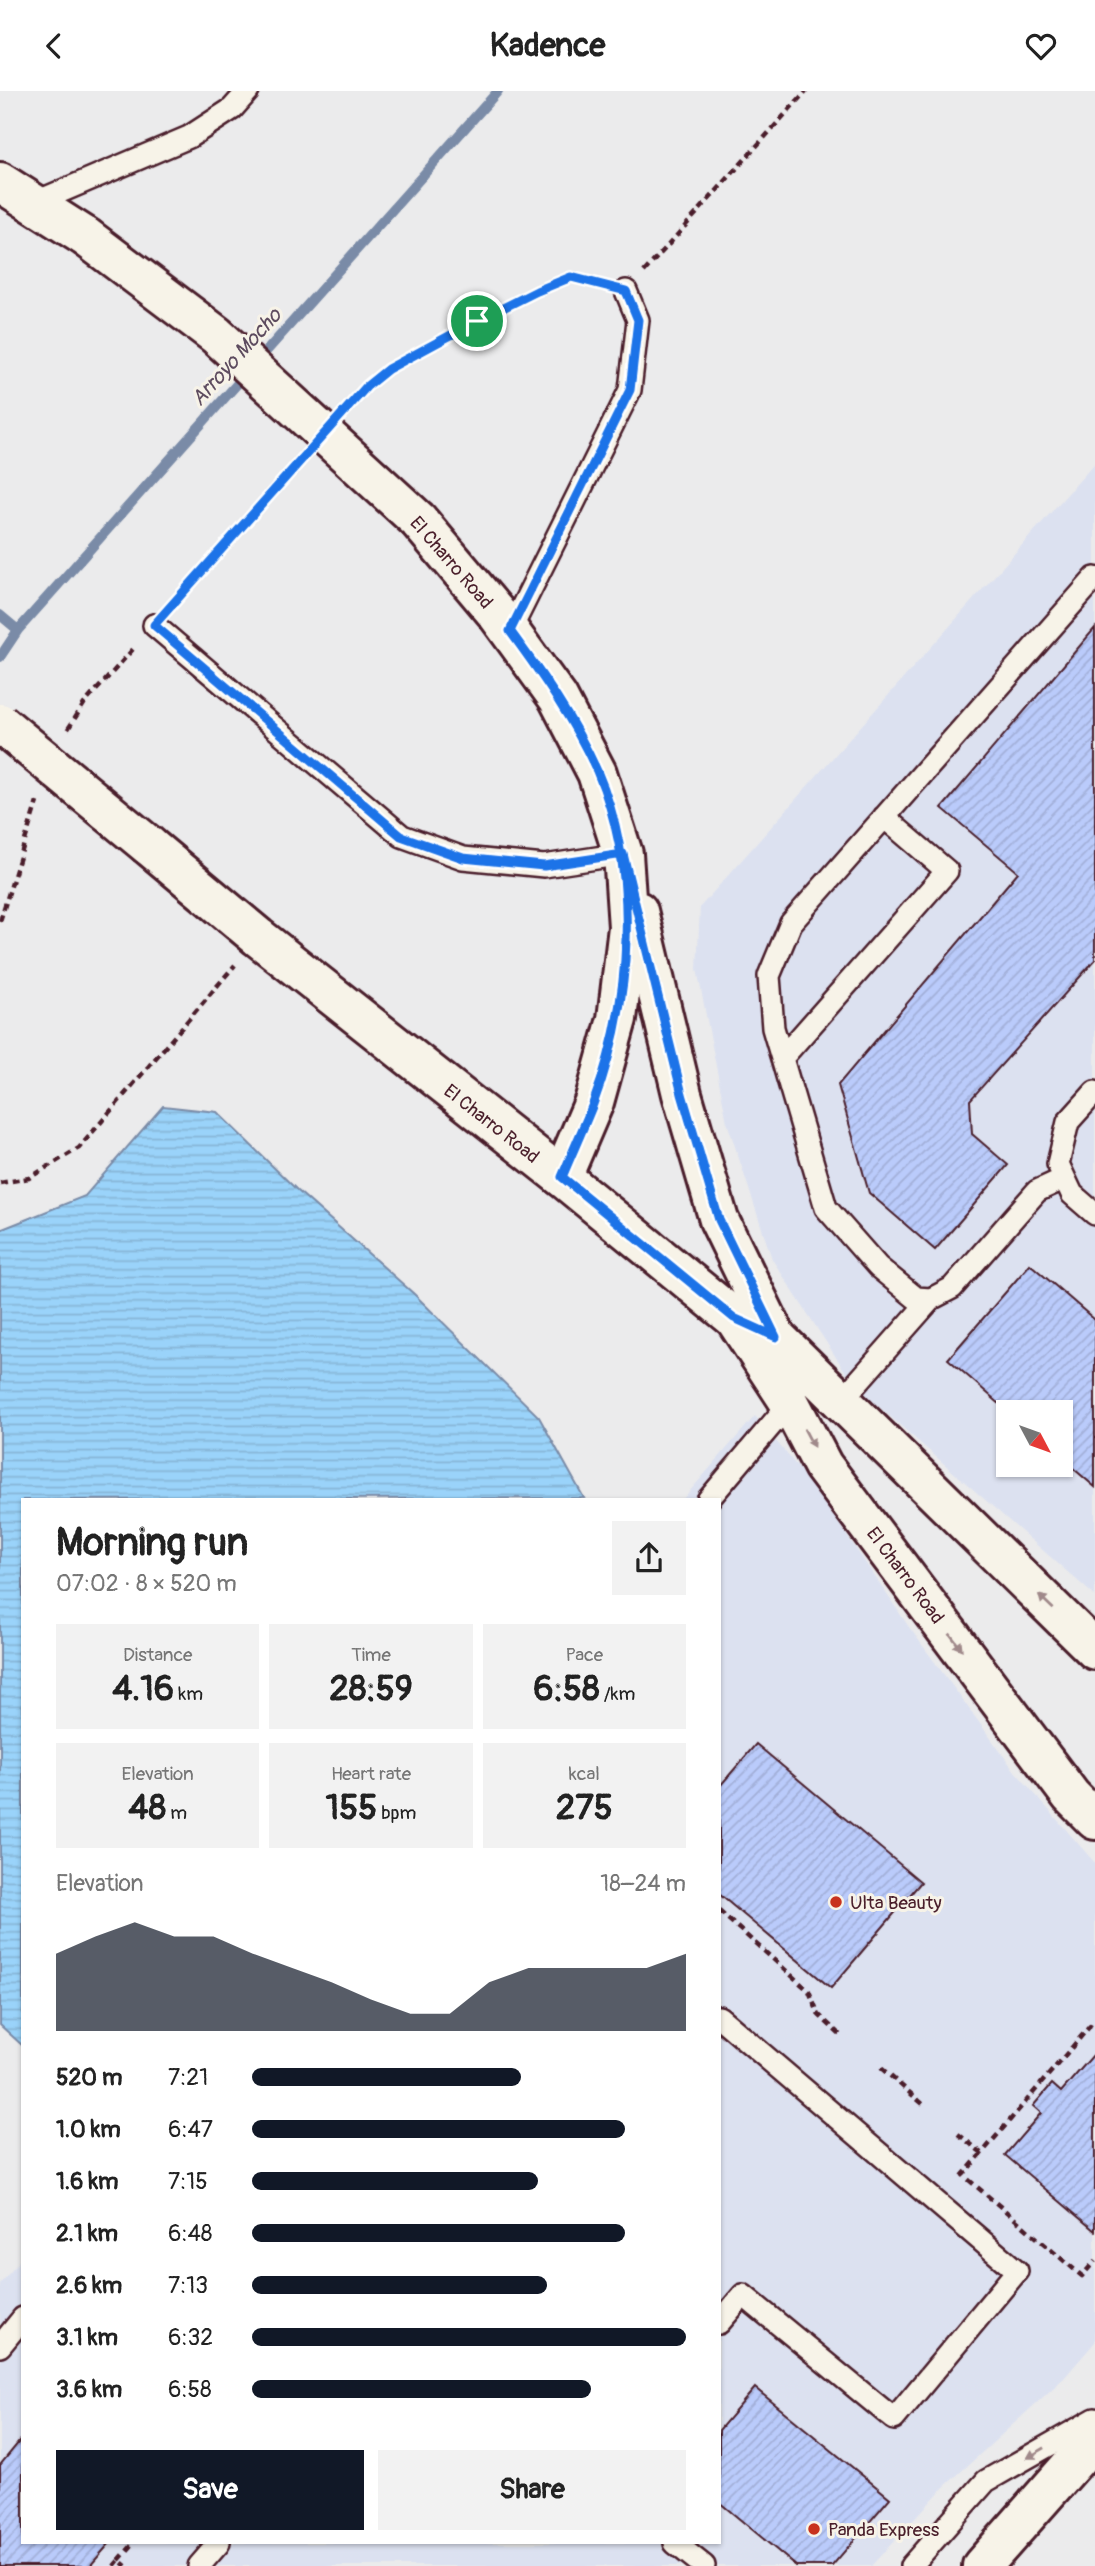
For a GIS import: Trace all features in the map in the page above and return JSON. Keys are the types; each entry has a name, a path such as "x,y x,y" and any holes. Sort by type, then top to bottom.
{"street":[{"name":"El Charro Road","path":"0,182 86,237 216,335 418,520 510,631 558,698 597,773 623,854 628,927 617,1019 594,1102 562,1177"},
{"name":"El Charro Road","path":"0,723 258,937 562,1177 734,1318 776,1337 1095,1650"},
{"path":"623,854 682,1094 719,1220 776,1337"},
{"name":"El Charro Road","path":"734,1318 790,1403 823,1465 1071,1796 1095,1820"},
{"path":"982,2566 1095,2438"}],"lane":[{"path":"34,203 189,137 232,109 248,91"},
{"path":"510,631 630,390 638,320 626,291"},
{"path":"931,1299 916,1298 878,1267 826,1208 774,1028 769,976 791,923 1095,578"},
{"path":"154,625 401,836 463,858 544,866 623,854"},
{"path":"782,1058 947,871 884,817"},
{"path":"1095,1092 1068,1122 1058,1164 1072,1194 1095,1214"},
{"path":"841,1401 931,1299 952,1288 1037,1191 1063,1179"},
{"path":"710,1498 790,1403"},
{"path":"721,2019 1017,2271 894,2419 743,2295 721,2321"},
{"path":"0,2346 21,2320"},
{"path":"911,2566 986,2481 1095,2419"},
{"path":"199,2566 218,2544"},
{"path":"677,2544 704,2566"}],"path":[{"path":"340,415 367,386 388,369 537,291 571,277 626,291 806,91"},
{"path":"63,737 84,705 304,455"},
{"path":"0,921 37,800"},
{"path":"0,1183 29,1178 79,1148 258,937"},
{"path":"721,1913 809,1991 819,2015 841,2035"},
{"path":"1095,2030 1090,2026 963,2175 1082,2276 1095,2261"},
{"path":"881,2068 924,2105"},
{"path":"958,2134 982,2153"},
{"path":"114,2566 133,2544"},
{"path":"119,2560 126,2566"}],"shaded area":[{"path":"1095,463 1095,1596 854,1385 772,1259 727,1122 697,969 700,907"},
{"path":"755,1416 812,1484 909,1627 1014,1770 1095,1863 1095,2342 1064,2378 943,2488 871,2566 0,2566 0,2284 21,2259 21,2544 721,2544 721,1498 684,1498"}],"water":[{"path":"163,1106 217,1112 298,1191 414,1294 539,1417 584,1498 21,1498 21,2044 0,2025 0,1230 85,1196"}],"building":[{"path":"1095,628 1095,960 970,1100 972,1134 1008,1165 935,1250 869,1193 838,1085 1018,872 942,808"},
{"path":"1030,1264 1095,1320 1095,1487 1073,1468 1073,1400 996,1401 948,1359"},
{"path":"756,1744 921,1882 831,1988 721,1896 721,1785"},
{"path":"1094,2054 1095,2231 1005,2155 1041,2113 1033,2106 1052,2084 1061,2092"},
{"path":"755,2388 890,2498 832,2566 796,2566 721,2504 721,2428"},
{"path":"21,2439 21,2544 109,2544 90,2566 0,2566 0,2465"}],"waterway":[{"name":"Arroyo Mocho","path":"0,615 18,630 498,91"},
{"path":"0,657 18,630"}],"place":[{"name":"Ulta Beauty","path":"836,1902"},
{"name":"Panda Express","path":"814,2529"}],"route":[{"path":"477,321 388,369 367,386 154,625 401,836 463,858 544,866 623,854 682,1094 719,1220 776,1337 734,1318 562,1177 594,1102 617,1019 628,927 623,854 597,773 558,698 510,631 630,390 638,320 626,291 571,277 477,321"}]}
